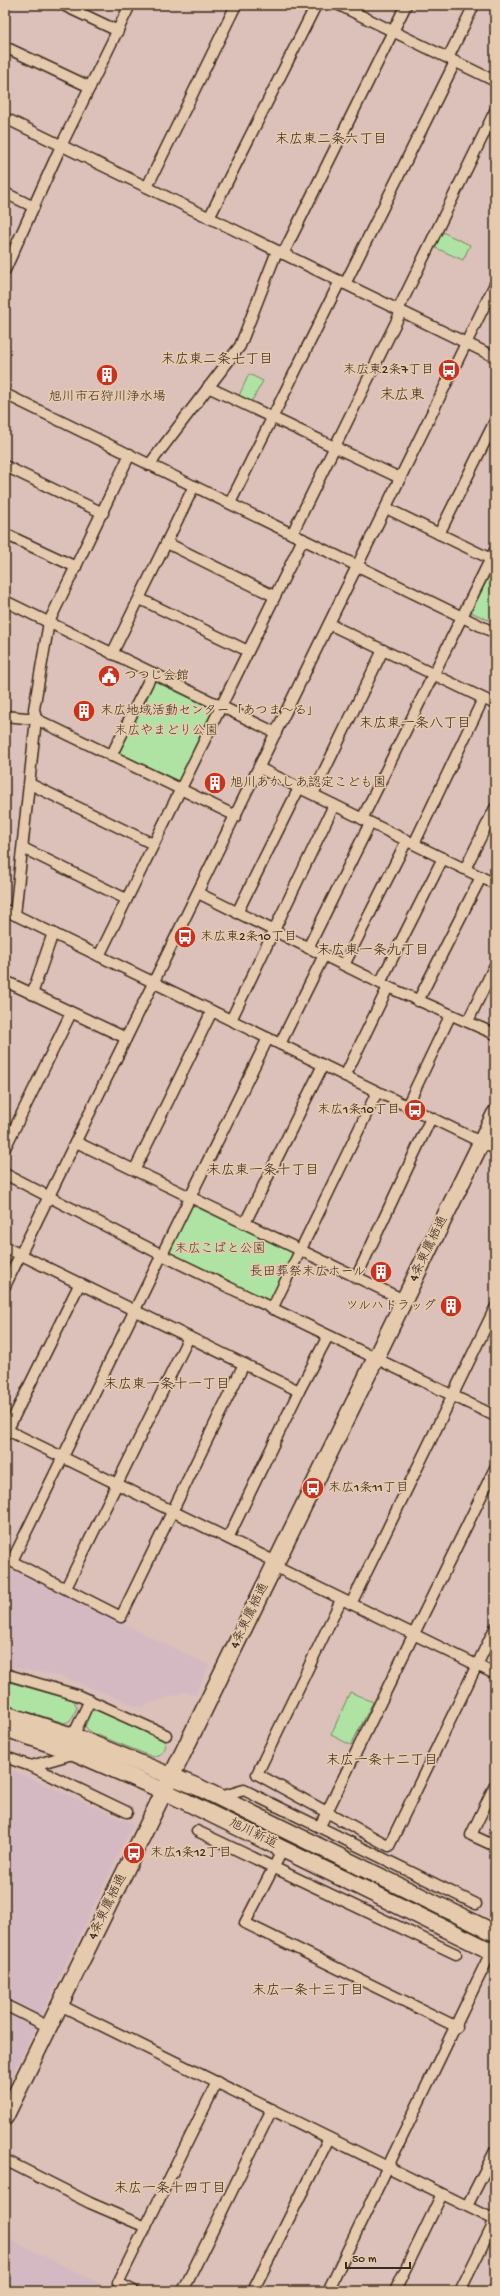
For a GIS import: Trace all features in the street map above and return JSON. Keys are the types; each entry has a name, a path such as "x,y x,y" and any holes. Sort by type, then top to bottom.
{"highway":[{"name":"4条東鷹栖通","path":"5,2117 404,1300 488,1146 495,1114"},
{"name":"旭川新道","path":"5,1714 73,1736 220,1797 495,1933"},
{"name":"旭川新道","path":"5,1728 76,1753 164,1791 440,1926 494,1950"}],"street":[{"path":"63,5 118,31"},
{"path":"5,270 61,146 130,5"},
{"path":"147,187 236,5"},
{"path":"209,218 316,5"},
{"path":"339,5 495,81"},
{"path":"149,465 240,346 280,252 406,5"},
{"path":"230,503 342,283 452,60 474,5"},
{"path":"5,47 90,87"},
{"path":"292,534 495,111"},
{"path":"5,118 495,357"},
{"path":"5,193 34,207"},
{"path":"5,1286 49,1199 126,1038 236,816 495,284"},
{"path":"208,387 400,478"},
{"path":"5,394 495,633"},
{"path":"439,534 494,425"},
{"path":"16,915 36,720 34,709 49,622 103,513 130,454"},
{"path":"5,466 103,513"},
{"path":"112,654 194,486"},
{"path":"308,948 462,616 494,557 439,534 386,508"},
{"path":"5,534 76,567"},
{"path":"99,956 303,539"},
{"path":"167,543 274,596"},
{"path":"140,599 248,651"},
{"path":"5,601 152,674 276,733"},
{"path":"329,624 495,704"},
{"path":"313,794 383,650"},
{"path":"111,756 152,674"},
{"path":"344,965 411,842 483,699"},
{"path":"5,716 36,720 236,816"},
{"path":"259,768 495,884"},
{"path":"30,784 153,844"},
{"path":"237,913 299,788"},
{"path":"231,1020 272,930 334,805"},
{"path":"465,869 495,808"},
{"path":"23,848 126,899"},
{"path":"345,1076 384,985 443,858"},
{"path":"418,1001 481,877"},
{"path":"198,893 384,985 450,1016 455,1015 495,1034"},
{"path":"5,910 488,1146"},
{"path":"32,994 53,933"},
{"path":"280,1044 324,955"},
{"path":"468,1021 495,965"},
{"path":"6,985 32,994 126,1038"},
{"path":"135,1169 212,1011"},
{"path":"5,1148 71,1013"},
{"path":"407,1106 450,1016"},
{"path":"244,1364 121,1617 8,1559 63,1456 268,1038"},
{"path":"245,1223 323,1065"},
{"path":"272,1309 377,1092"},
{"path":"356,1278 431,1118"},
{"path":"76,1142 135,1169 356,1278 404,1300"},
{"path":"5,1174 49,1199 162,1255 495,1416"},
{"path":"5,1247 299,1391"},
{"path":"80,1283 6,1431 63,1456 228,1538 346,1602 495,1674"},
{"path":"495,1308 453,1395 257,1774 389,1846 495,1628"},
{"path":"228,1538 299,1391 328,1336"},
{"path":"66,1588 189,1337"},
{"path":"320,1826 495,1468"},
{"path":"5,1674 77,1695 166,1735"},
{"path":"73,1736 90,1700"},
{"path":"31,1766 76,1753"},
{"path":"5,1757 31,1766 127,1812"},
{"path":"495,1785 471,1835 495,1846"},
{"path":"220,1797 244,1790 320,1826 476,1904"},
{"path":"197,1831 456,1954"},
{"path":"283,1849 246,1923 456,2027"},
{"path":"432,1942 440,1926"},
{"path":"328,2291 494,1950"},
{"path":"60,2005 495,2220 460,2291"},
{"path":"5,2006 49,2027"},
{"path":"134,2291 118,2283 217,2082"},
{"path":"183,2291 272,2109"},
{"path":"253,2291 329,2138"},
{"path":"467,2206 495,2151"},
{"path":"5,2160 90,2203 146,2227"},
{"path":"395,2291 442,2194"}],"shaded area":[{"path":"5,1567 209,1665 195,1695 184,1692 140,1707 61,1676 5,1666"},
{"path":"5,1767 133,1824 5,2091"},
{"path":"5,2237 115,2291 5,2291"}],"green space":[{"path":"438,230 470,245 463,260 429,245"},
{"path":"249,374 263,381 249,406 237,400"},
{"path":"493,568 495,569 495,623 471,612"},
{"name":"末広やまどり公園","path":"154,681 213,709 179,781 119,753"},
{"name":"末広こばと公園","path":"192,1205 295,1254 271,1303 168,1254"},
{"path":"5,1681 73,1700 77,1707 74,1715 65,1723 5,1705"},
{"path":"350,1692 373,1702 351,1745 331,1735"},
{"path":"98,1710 163,1740 166,1746 162,1753 153,1757 90,1732 85,1726 91,1711"}],"place":[{"name":"末広東2条7丁目","path":"449,370"},
{"name":"旭川市石狩川浄水場","path":"107,375"},
{"name":"つつじ会館","path":"109,676"},
{"name":"末広地域活動センター「あつま～る」","path":"84,711"},
{"name":"旭川あかしあ認定こども園","path":"215,783"},
{"name":"末広東2条10丁目","path":"185,937"},
{"name":"末広1条10丁目","path":"415,1110"},
{"name":"長田葬祭末広ホール","path":"381,1272"},
{"name":"ツルハドラッグ","path":"451,1306"},
{"name":"末広1条11丁目","path":"313,1488"},
{"name":"末広1条12丁目","path":"134,1853"}],"district":[{"name":"末広東二条六丁目","path":"331,140"},
{"name":"末広東二条七丁目","path":"217,360"},
{"name":"末広東","path":"402,396"},
{"name":"末広東一条八丁目","path":"415,724"},
{"name":"末広東一条九丁目","path":"373,951"},
{"name":"末広東一条十丁目","path":"263,1171"},
{"name":"末広東一条十一丁目","path":"167,1385"},
{"name":"末広一条十二丁目","path":"382,1761"},
{"name":"末広一条十三丁目","path":"308,1991"},
{"name":"末広一条十四丁目","path":"170,2189"}]}
